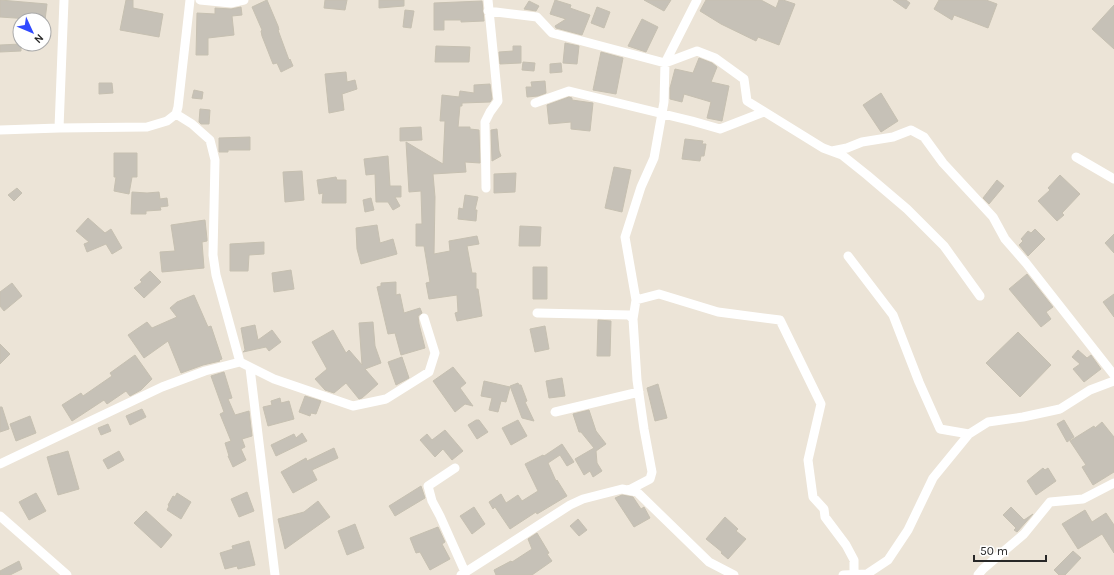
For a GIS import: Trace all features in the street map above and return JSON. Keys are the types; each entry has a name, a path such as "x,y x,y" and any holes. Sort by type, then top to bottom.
{"street":[{"path":"59,128 64,0"},
{"path":"0,130 147,127 168,121 176,114 178,107 190,0"},
{"path":"200,0 231,3 244,0"},
{"path":"486,188 485,122 498,101 488,0"},
{"path":"629,490 650,479 652,472 639,392 634,319 636,300 625,237 641,187 654,158 664,102 665,64 697,0"},
{"path":"488,11 537,18 552,33 665,64 697,51 715,58 744,79 747,101 823,148 842,155 907,209 944,246 980,296"},
{"path":"535,104 570,91 720,129 764,112"},
{"path":"176,114 192,124 210,140 215,160 213,255 216,276 240,362 274,380 353,406 386,399 429,372 435,353 424,318"},
{"path":"832,151 847,148 862,142 893,137 911,130 924,137 943,163 993,217 1005,239 1114,375"},
{"path":"1076,157 1114,179"},
{"path":"848,256 893,315 919,382 940,429 969,434"},
{"path":"636,300 659,294 718,312 780,320 821,404 808,460 813,497 824,509 825,517 846,545 854,560 854,574"},
{"path":"537,313 629,315 634,319"},
{"path":"0,464 162,387 205,371 240,362"},
{"path":"250,368 275,575"},
{"path":"843,575 867,574 888,560 908,530 933,478 969,434 988,422 1023,417 1060,409 1090,390 1114,381"},
{"path":"555,412 639,392"},
{"path":"455,468 428,486 432,501 440,516 463,573 570,505 583,499 622,489 637,492 710,562 734,575"},
{"path":"978,575 1024,534 1050,502 1083,499 1114,483"},
{"path":"0,516 68,575"}],"building":[{"path":"0,0 47,4 46,12 12,12 12,18 0,17"},
{"path":"126,0 133,0 133,8 163,14 159,37 120,30"},
{"path":"267,0 278,26 278,30 289,60 290,59 293,66 281,72 277,63 273,64 262,36 262,30 252,7"},
{"path":"325,0 347,0 345,10 324,8"},
{"path":"379,0 404,0 404,6 379,8"},
{"path":"555,0 571,5 570,8 590,15 582,35 556,28 555,26 566,19 550,14"},
{"path":"644,0 671,0 664,11"},
{"path":"706,0 761,0 776,8 779,0 795,4 779,45 758,37 756,41 721,24 700,11"},
{"path":"893,0 906,0 910,3 906,9"},
{"path":"939,0 986,0 997,4 988,28 954,15 952,20 934,9"},
{"path":"482,1 484,21 461,22 461,20 444,20 444,30 434,30 434,3"},
{"path":"529,1 539,6 536,11 524,9"},
{"path":"1114,5 1114,49 1092,29"},
{"path":"241,7 242,15 232,16 234,35 208,38 208,55 196,55 197,13 215,14 215,8 231,9"},
{"path":"597,7 610,12 604,28 591,23"},
{"path":"405,10 414,11 411,28 403,27"},
{"path":"642,19 658,27 646,52 628,46"},
{"path":"565,43 579,46 577,64 563,63"},
{"path":"12,44 12,51 0,52 0,45"},
{"path":"436,46 470,47 469,62 435,62"},
{"path":"513,46 521,46 521,63 500,64 499,52 513,51"},
{"path":"601,52 623,58 616,94 593,90"},
{"path":"699,58 712,63 717,67 711,82 729,86 722,121 707,118 711,102 684,94 682,102 670,99 670,88 675,69 693,73"},
{"path":"523,62 535,63 534,71 522,70"},
{"path":"561,63 562,72 550,73 550,64"},
{"path":"346,72 347,82 355,80 357,89 342,94 344,110 329,113 325,74"},
{"path":"545,81 546,93 538,96 527,97 526,87 532,87 531,82"},
{"path":"99,83 112,83 113,93 99,94"},
{"path":"490,84 492,99 490,102 462,103 462,106 460,106 458,127 470,127 470,129 479,130 480,163 465,162 466,172 433,174 435,197 434,254 450,251 449,241 477,236 479,244 467,246 472,273 476,273 476,289 478,289 482,316 457,321 455,313 458,312 457,295 429,299 426,283 430,282 424,246 416,246 416,224 422,224 421,191 409,192 406,142 443,164 445,121 440,121 442,95 459,97 460,91 474,93 474,85"},
{"path":"194,90 203,92 202,99 192,98"},
{"path":"881,93 898,121 881,132 863,105"},
{"path":"569,97 572,98 572,100 593,103 590,131 571,129 571,122 549,124 547,105"},
{"path":"200,109 210,110 209,124 201,124 199,122"},
{"path":"421,127 422,140 400,141 400,128"},
{"path":"497,129 499,151 501,156 492,161 491,130"},
{"path":"250,137 250,150 228,150 228,152 219,152 219,138"},
{"path":"685,139 703,141 702,144 706,144 704,156 701,156 700,161 682,159"},
{"path":"114,153 137,153 137,177 132,177 129,194 114,191 116,177 114,177"},
{"path":"388,156 390,186 401,186 401,197 395,197 400,206 393,210 388,202 376,202 375,174 366,175 364,159"},
{"path":"614,167 631,170 622,212 605,208"},
{"path":"302,171 304,200 285,202 283,172"},
{"path":"516,173 515,192 494,193 494,174"},
{"path":"1060,175 1080,194 1062,213 1064,215 1057,221 1038,201 1050,190 1048,188"},
{"path":"336,177 337,180 346,180 346,203 322,203 323,193 319,194 317,180"},
{"path":"997,180 1004,186 989,204 983,198"},
{"path":"17,188 22,193 14,201 8,195"},
{"path":"132,192 159,192 160,199 167,198 168,206 160,207 161,210 146,211 146,214 131,214"},
{"path":"465,195 478,197 475,210 477,210 476,221 458,219 459,208 463,209"},
{"path":"371,198 374,210 365,212 363,200"},
{"path":"88,218 105,233 111,229 122,248 112,254 106,244 87,252 84,244 89,242 76,231"},
{"path":"205,220 207,241 202,242 204,268 162,272 160,252 175,251 171,225"},
{"path":"377,225 380,243 393,239 397,254 361,264 357,249 356,228"},
{"path":"520,226 541,227 540,246 519,246"},
{"path":"1035,229 1045,239 1028,256 1019,245 1023,241 1021,239 1028,231 1031,233"},
{"path":"1114,234 1114,253 1105,243"},
{"path":"264,242 264,254 249,255 248,271 230,271 230,244"},
{"path":"533,267 547,267 547,299 533,299"},
{"path":"291,270 294,289 274,292 272,273"},
{"path":"150,271 161,282 144,298 134,288 142,282 140,280"},
{"path":"1027,274 1053,307 1046,312 1051,319 1041,327 1009,289"},
{"path":"396,282 396,295 400,294 404,313 420,308 422,313 418,316 419,324 425,348 401,355 395,333 388,334 377,287 381,286 381,283"},
{"path":"12,283 22,296 4,311 0,306 0,292"},
{"path":"1114,294 1114,317 1103,302"},
{"path":"194,295 208,327 211,326 222,359 219,360 220,361 181,373 168,341 144,358 128,335 147,322 152,328 177,317 170,308 177,302"},
{"path":"598,320 611,321 610,356 597,356"},
{"path":"373,322 375,346 381,363 365,369 378,384 359,399 346,383 334,393 325,390 315,379 327,369 312,342 333,330 346,353 349,350 362,365 359,323"},
{"path":"255,325 258,340 272,330 281,342 269,351 266,347 243,352 245,350 241,328"},
{"path":"545,326 549,349 535,352 530,329"},
{"path":"1018,332 1051,365 1020,397 986,363"},
{"path":"0,344 10,354 0,364"},
{"path":"1078,350 1087,358 1091,355 1101,369 1084,382 1073,369 1080,364 1072,357"},
{"path":"135,355 152,379 141,390 130,396 126,391 107,404 104,400 72,421 62,405 81,393 83,396 112,376 110,373"},
{"path":"402,357 409,378 396,385 388,362"},
{"path":"453,367 466,383 460,388 473,406 465,404 455,412 433,381"},
{"path":"224,372 232,398 228,399 235,415 249,411 252,436 242,439 245,447 241,449 246,460 233,467 228,456 225,443 231,441 220,414 224,412 211,376"},
{"path":"562,378 565,396 549,398 546,381"},
{"path":"484,381 510,387 506,402 501,401 498,412 489,410 492,398 481,396"},
{"path":"518,383 521,385 527,401 525,402 534,421 522,418 510,386"},
{"path":"658,384 667,418 655,421 647,388"},
{"path":"305,396 321,401 316,414 311,413 310,416 299,412"},
{"path":"280,398 281,403 289,401 294,419 268,426 263,407 272,405 271,401"},
{"path":"0,407 2,407 9,429 0,432"},
{"path":"142,409 146,417 130,425 126,416"},
{"path":"589,410 596,431 606,444 596,451 597,463 602,471 593,477 590,471 584,475 575,459 594,448 581,432 579,432 573,414"},
{"path":"30,416 36,433 16,441 10,424"},
{"path":"476,420 479,420 488,432 477,439 468,425"},
{"path":"518,420 527,436 511,445 502,428"},
{"path":"1064,420 1074,437 1067,442 1057,424"},
{"path":"1102,422 1114,437 1114,472 1093,485 1082,467 1086,465 1070,441 1094,426 1095,428"},
{"path":"108,424 111,431 101,435 98,428"},
{"path":"445,430 463,451 452,460 443,449 435,457 420,440 427,434 432,440"},
{"path":"302,433 307,441 276,456 271,445 294,434 296,438"},
{"path":"562,444 574,462 567,466 560,455 548,463 556,481 557,480 567,496 537,514 536,512 510,529 495,507 493,509 489,502 501,494 506,503 518,495 522,501 538,491 525,464 543,455 544,456"},
{"path":"334,448 338,458 312,470 317,480 293,493 281,472 306,458 307,461"},
{"path":"68,451 79,489 58,495 47,457"},
{"path":"119,451 124,460 108,469 103,460"},
{"path":"1043,468 1045,470 1048,468 1056,481 1036,495 1027,481"},
{"path":"421,486 425,498 395,516 389,506"},
{"path":"247,492 254,511 239,517 231,499"},
{"path":"36,493 46,511 29,520 19,502"},
{"path":"177,493 191,502 181,519 167,510 173,496 175,497"},
{"path":"622,495 633,497 641,509 644,507 650,518 634,527 615,498"},
{"path":"318,501 330,517 285,549 278,519 304,512"},
{"path":"474,507 485,524 472,534 460,516"},
{"path":"1011,507 1024,520 1033,514 1017,532 1014,530 1016,528 1003,515"},
{"path":"1085,510 1092,522 1106,513 1114,525 1114,553 1102,534 1078,549 1062,524"},
{"path":"146,511 172,535 161,548 134,523"},
{"path":"725,517 738,529 736,531 746,539 728,559 706,539"},
{"path":"578,519 587,530 579,536 570,526"},
{"path":"355,524 364,548 347,555 338,531"},
{"path":"438,527 445,542 442,544 450,559 430,570 420,552 416,553 410,538"},
{"path":"537,533 552,561 532,575 496,575 494,570 511,561 512,562 532,549 528,539"},
{"path":"249,541 255,565 238,569 237,566 225,569 220,553 233,549 232,546"},
{"path":"1073,551 1081,558 1065,575 1059,575 1054,570"},
{"path":"19,561 22,569 10,575 0,575 0,571"}]}
